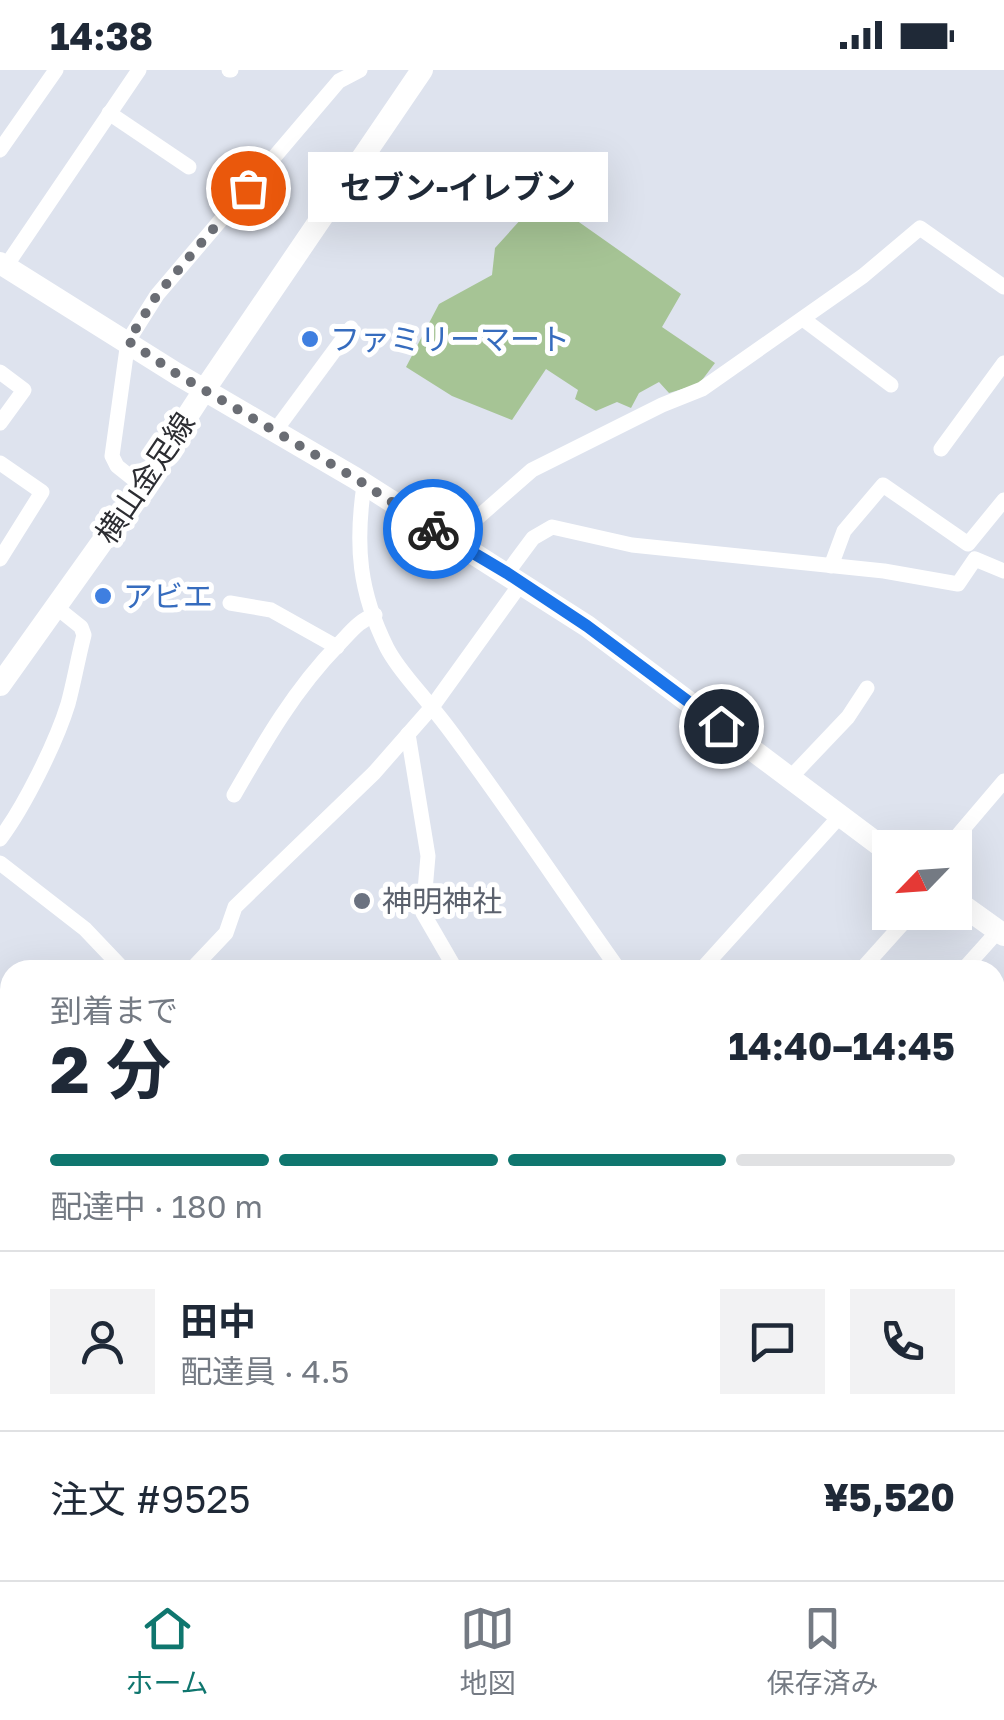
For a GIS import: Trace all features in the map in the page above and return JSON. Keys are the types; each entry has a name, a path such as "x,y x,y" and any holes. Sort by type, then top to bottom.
{"main road":[{"name":"横山金足線","path":"0,685 142,486 422,70"},
{"path":"2,268 514,578 587,626 872,839"},
{"path":"972,912 1001,933"}],"street":[{"path":"0,150 56,70"},
{"path":"2,268 138,70"},
{"path":"142,486 117,466 112,456 128,341 157,295 326,95 339,81 360,70"},
{"path":"108,113 189,168"},
{"path":"451,540 532,470 702,388 864,276 920,228 1004,287"},
{"path":"803,320 892,386"},
{"path":"275,431 351,328"},
{"path":"941,449 1004,363"},
{"path":"0,372 24,390 0,423"},
{"path":"0,463 42,492 0,558"},
{"path":"831,566 844,531 884,485 968,544 1004,500"},
{"path":"364,486 358,555 364,586 387,648 500,798 612,960"},
{"path":"200,960 226,933 236,906 374,773 432,707 514,578 533,538 552,528 632,545 884,571 958,584 976,559 1004,571"},
{"path":"230,603 271,610 337,647"},
{"path":"3,828 50,748 68,705 84,634 81,626 56,607"},
{"path":"234,795 276,722 317,667 364,619 374,615"},
{"path":"790,778 848,717 867,688"},
{"path":"408,734 428,856 423,913 450,960"},
{"path":"962,830 1004,781"},
{"path":"710,960 840,816"},
{"path":"0,863 85,929 114,960"},
{"path":"871,960 897,930"},
{"path":"973,960 1001,933"}],"green space":[{"path":"542,196 681,294 662,327 715,363 699,384 669,393 659,382 639,393 631,408 617,402 596,411 575,399 578,390 546,369 512,420 452,396 406,367 439,304 492,275 495,248"}],"way so far":[{"path":"248,188 157,295 128,341 433,529"}],"place":[{"name":"セブン-イレブン","path":"248,188"},
{"name":"ファミリーマート","path":"310,339"},
{"name":"アビエ","path":"103,596"},
{"name":"神明神社","path":"362,901"}],"route":[{"path":"433,529 587,626 721,726"}]}
